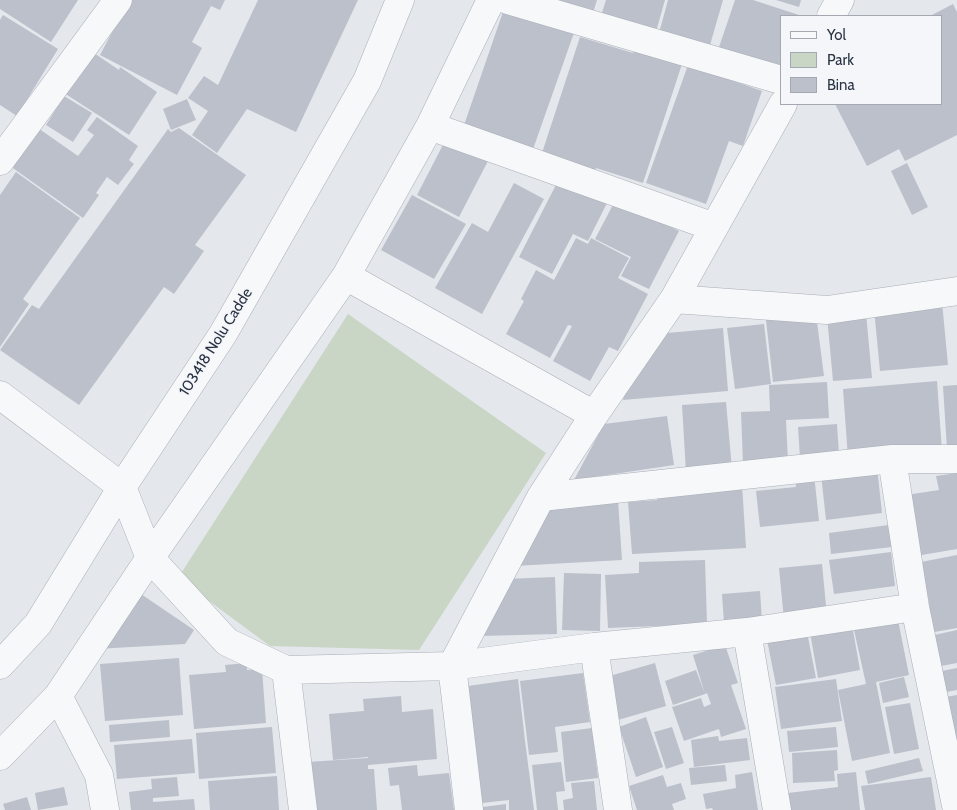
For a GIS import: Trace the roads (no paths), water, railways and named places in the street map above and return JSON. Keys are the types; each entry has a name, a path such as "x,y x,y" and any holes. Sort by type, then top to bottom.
{"street":[{"name":"103418 Nolu Cadde","path":"0,665 38,624 122,487 228,326 367,81 400,0"},
{"path":"0,756 58,696 150,558 346,276 430,126 491,0"},
{"path":"508,0 780,80"},
{"path":"832,15 840,0"},
{"path":"0,161 9,130 114,1"},
{"path":"469,810 452,666 541,497 594,414 674,299 782,105"},
{"path":"430,126 714,226"},
{"path":"346,276 594,414"},
{"path":"674,299 827,310 957,291"},
{"path":"0,395 122,487 150,558 227,642 286,670 452,666 594,647 747,632 915,607"},
{"path":"541,497 892,459 957,459"},
{"path":"892,459 915,607 957,810"},
{"path":"747,632 777,810"},
{"path":"594,647 618,810"},
{"path":"286,670 303,810"},
{"path":"58,696 99,775 105,810"}]}
